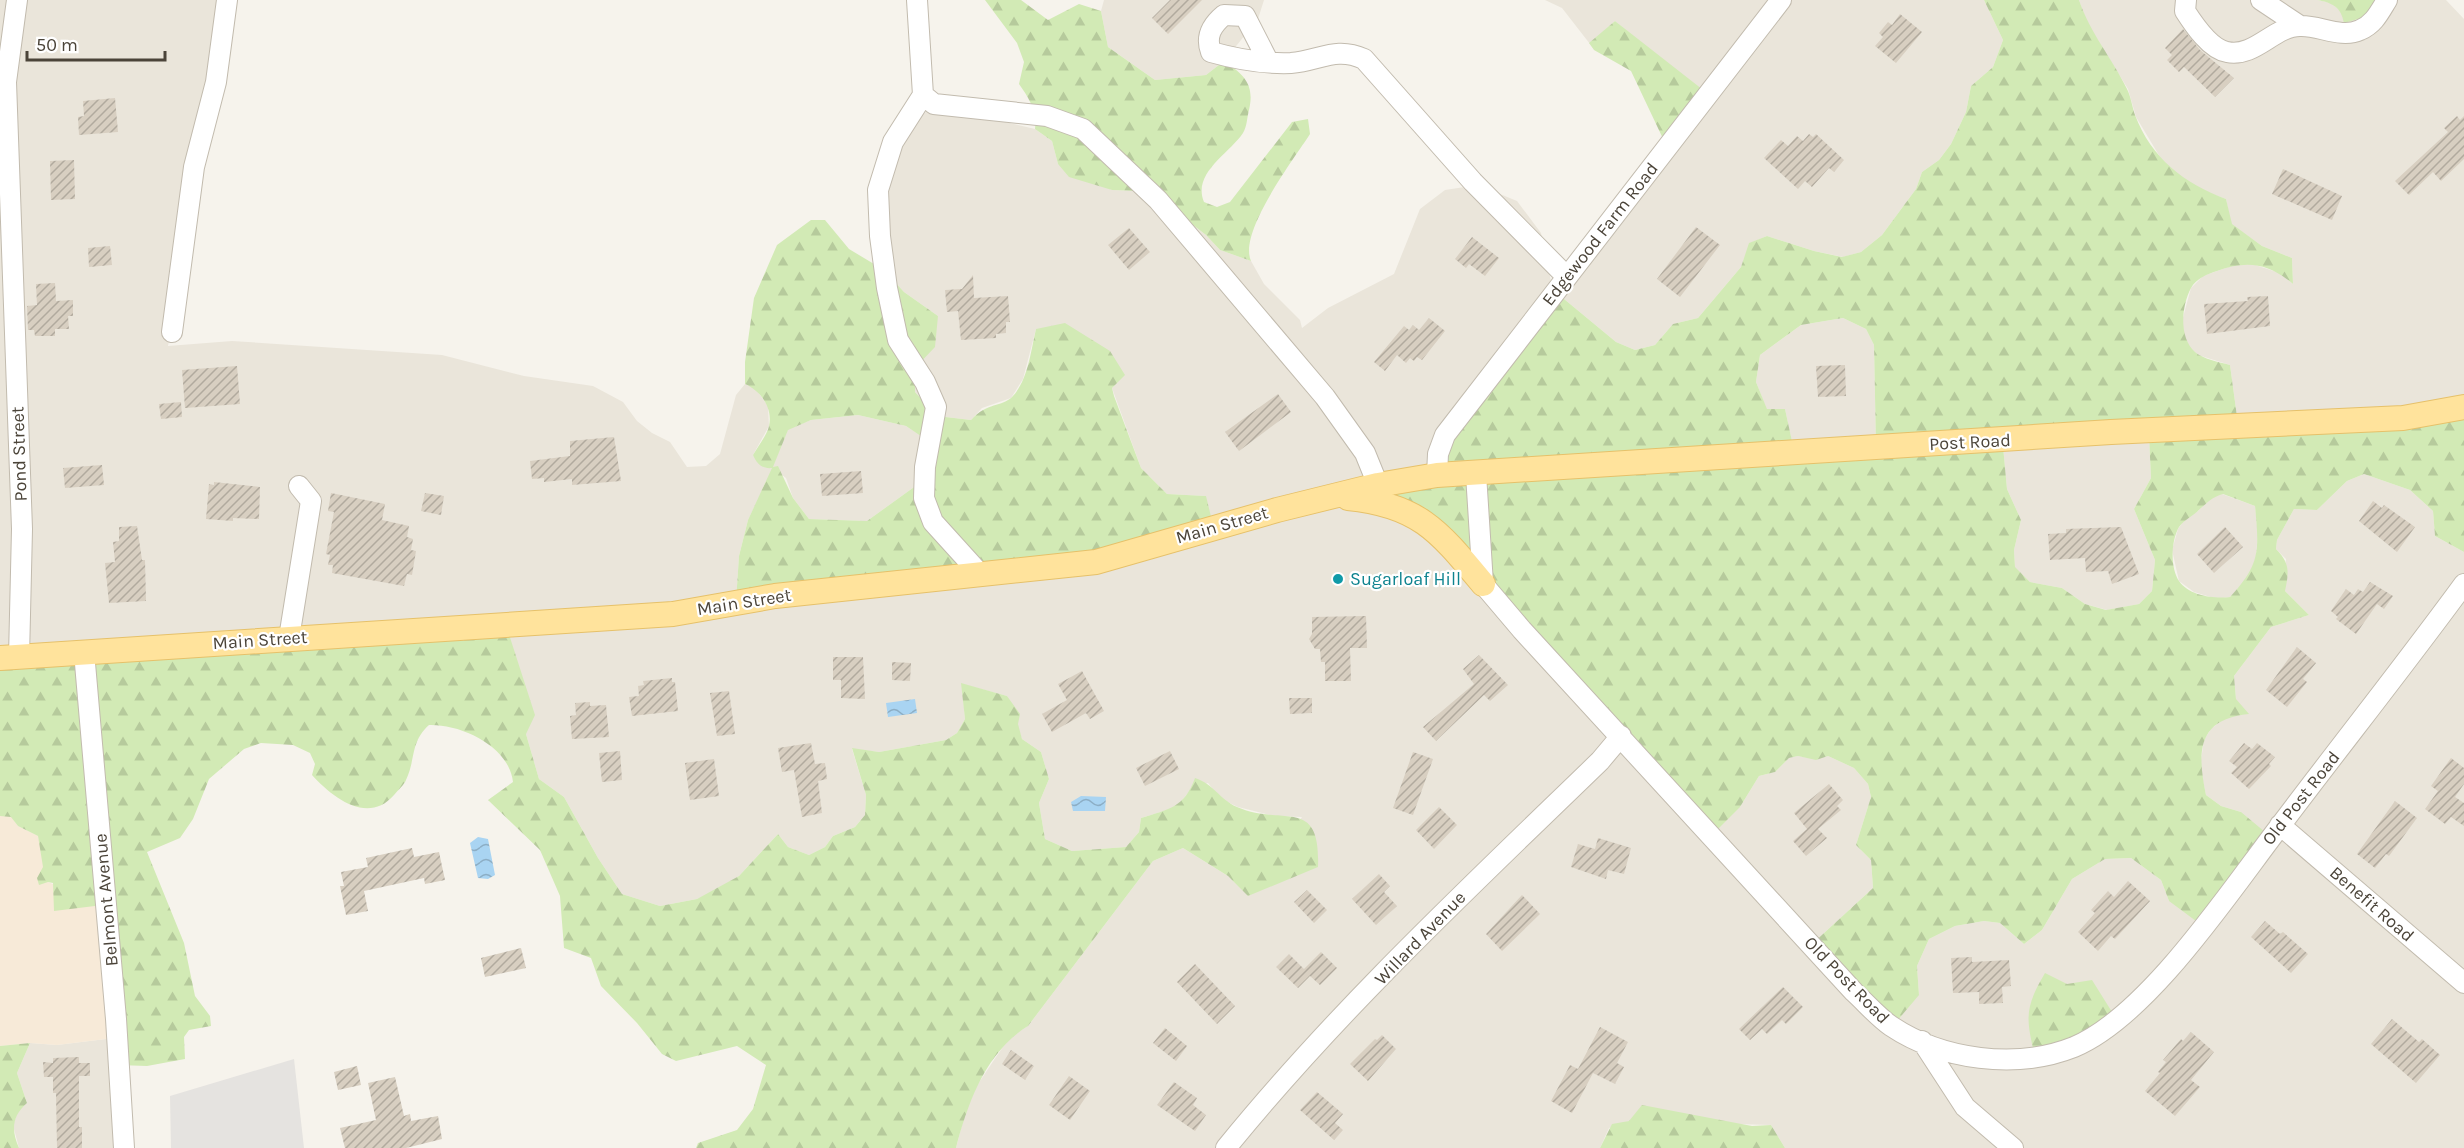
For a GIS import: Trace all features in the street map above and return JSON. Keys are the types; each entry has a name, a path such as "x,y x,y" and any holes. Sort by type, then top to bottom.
{"main road":[{"name":"Post Road","path":"1476,474 2111,432 2403,418 2464,407"},
{"name":"Main Street","path":"10,657 673,614 775,596 1096,562 1277,510 1378,485 1437,475 1476,474"},
{"path":"1330,497 1378,501 1404,509 1429,525 1483,584"}],"street":[{"name":"Pond Street","path":"10,657 22,529 6,82 16,0"},
{"path":"172,332 194,167 216,82 227,0"},
{"path":"917,0 924,95 893,142 878,190 880,236 887,288 898,340 925,382 936,407 925,467 924,498 933,522 981,575"},
{"name":"Edgewood Farm Road","path":"1437,475 1438,454 1445,435 1781,0"},
{"path":"2186,0 2185,11 2193,25 2219,50 2230,53 2247,51 2283,30 2300,26 2334,32 2357,32 2373,23 2387,0"},
{"path":"2261,0 2300,26"},
{"path":"1268,61 1288,63 1349,52 1364,59 1473,182 1567,277"},
{"path":"924,95 934,104 1047,116 1083,129 1158,200 1311,379 1365,453 1378,485"},
{"path":"1476,474 1483,584"},
{"path":"289,638 311,501 299,486"},
{"name":"Old Post Road","path":"1483,584 1522,630 1621,735 1854,992 1890,1026 1962,1056 2004,1059 2042,1055 2074,1047 2101,1031 2133,1007 2176,959 2415,652 2464,584"},
{"name":"Belmont Avenue","path":"84,652 115,1007 124,1148"},
{"name":"Willard Avenue","path":"1226,1148 1263,1102 1436,921 1600,761 1621,735"},
{"name":"Benefit Road","path":"2280,825 2464,983"},
{"path":"1922,1041 1965,1107 2013,1148"}],"shaded area":[{"path":"0,0 226,0 200,138 168,346 232,341 442,355 524,376 593,386 623,402 637,421 652,433 670,442 687,467 706,466 720,454 736,395 745,384 755,388 768,406 769,426 753,455 772,468 788,429 811,420 858,415 906,426 938,447 928,477 867,521 809,519 793,498 786,478 773,468 748,520 739,556 736,601 1206,496 1167,494 1141,468 1112,388 1124,375 1036,329 1023,379 1011,398 982,408 971,420 937,416 915,392 915,368 938,316 904,292 884,270 881,240 890,162 913,123 934,105 1035,129 1052,141 1058,164 1112,190 1136,191 1180,215 1206,235 1220,250 1251,261 1264,284 1300,320 1302,328 1328,308 1394,274 1420,209 1445,190 1478,185 1517,201 1541,233 1554,296 1399,511 1740,807 1759,776 1775,772 1789,758 1798,756 1816,759 1828,756 1854,768 1868,784 1871,797 1856,845 1871,860 1873,888 1811,945 1919,995 1917,966 1929,939 1955,926 1984,921 2000,923 2024,944 2042,930 2072,879 2105,859 2131,858 2161,880 2169,901 2241,812 2221,806 2206,795 2200,767 2204,740 2211,729 2227,716 2236,699 2234,676 2271,627 2309,615 2284,590 2286,559 2276,549 2277,540 2294,509 2317,510 2347,481 2364,474 2410,490 2433,511 2435,536 2464,552 2464,1148 1785,1148 1771,1125 1629,1121 1609,1128 1600,1148 956,1148 965,1113 976,1087 996,1057 1010,1037 1028,1026 1153,861 1183,848 1228,876 1248,895 1302,817 1274,816 1238,807 1221,799 1208,783 1191,789 1177,807 1141,818 1139,832 1126,847 1072,851 1045,839 1039,803 1049,779 1041,752 1022,739 1007,696 962,684 965,719 957,733 946,740 879,752 852,749 866,795 865,815 855,827 833,836 825,847 809,855 788,847 778,834 739,876 716,891 697,899 660,906 622,894 598,858 564,797 539,779 526,734 0,661"},
{"path":"1104,0 1264,0 1258,19 1224,61 1206,75 1155,80 1108,47 1101,11"},
{"path":"1545,0 1984,0 2003,40 1993,67 1971,86 1966,112 1951,144 1939,160 1922,172 1916,189 1882,235 1861,252 1843,257 1814,251 1767,236 1750,243 1741,267 1698,318 1673,324 1655,345 1635,350 1616,342 1558,294 1708,97 1615,21 1590,44 1562,8"},
{"path":"2079,0 2317,0 2331,3 2342,12 2345,23 2393,0 2446,0 2464,19 2464,410 2238,424 2230,365 2198,355 2186,344 2182,321 2191,288 2203,276 2237,264 2249,263 2280,273 2293,284 2292,258 2262,246 2231,224 2226,199 2204,191 2178,176 2160,157 2136,117 2128,89 2086,21"},
{"path":"1843,318 1866,329 1874,345 1876,448 1795,456 1785,409 1767,410 1756,382 1760,355 1801,325"},
{"path":"2149,436 2151,478 2134,509 2155,560 2152,591 2139,604 2107,610 2085,604 2062,588 2030,582 2015,568 2014,550 2021,520 2007,489 2003,446"},
{"path":"2222,494 2255,506 2258,535 2255,565 2230,597 2217,599 2194,592 2179,581 2172,550 2178,529 2185,519 2198,511 2212,497"},
{"path":"0,816 11,816 18,826 38,836 48,882 103,905 114,1038 57,1045 30,1043 0,1046"},
{"path":"114,1038 123,1148 19,1148 13,1125 18,1111 27,1103 17,1073 30,1043 57,1045"},
{"path":"294,1059 304,1148 171,1148 170,1096"}],"green space":[{"path":"985,0 1021,0 1048,20 1079,4 1101,11 1108,47 1155,80 1206,75 1224,61 1237,71 1246,81 1250,93 1246,125 1237,141 1214,164 1203,182 1204,202 1217,207 1230,202 1292,122 1308,119 1310,134 1270,196 1252,232 1249,248 1251,261 1220,250 1206,235 1180,215 1136,191 1112,190 1069,177 1058,164 1052,141 1035,129 1032,105 1019,84 1024,62 1017,43"},
{"path":"1984,0 2079,0 2089,23 2130,95 2142,130 2160,157 2171,168 2197,186 2226,199 2232,224 2262,246 2292,258 2293,284 2266,268 2238,265 2202,277 2191,288 2185,304 2184,331 2190,346 2198,354 2230,365 2238,424 2464,410 2464,552 2435,536 2433,511 2410,490 2364,474 2347,481 2317,510 2294,509 2277,540 2276,549 2286,563 2285,591 2309,615 2271,627 2234,676 2236,699 2249,714 2232,717 2210,730 2202,752 2206,795 2221,806 2241,812 2271,837 2200,924 2169,901 2161,880 2131,858 2105,859 2072,879 2042,930 2024,944 2000,923 1984,921 1955,926 1929,939 1917,966 1919,995 1891,1028 1811,945 1873,888 1871,860 1856,845 1871,797 1868,784 1854,768 1828,756 1816,760 1798,756 1789,758 1775,772 1759,776 1740,807 1710,837 1430,529 1356,494 1435,478 1436,458 1558,294 1616,342 1635,350 1655,345 1673,324 1698,318 1741,267 1749,243 1767,236 1842,257 1861,252 1882,235 1916,189 1922,172 1939,160 1951,144 1966,112 1971,86 1993,67 2003,40","holes":["1843,318 1866,329 1874,345 1876,448 1795,455 1785,409 1767,409 1756,382 1760,355 1801,325","2149,436 2151,478 2134,509 2155,560 2152,591 2139,604 2106,610 2085,604 2062,588 2030,582 2015,567 2014,550 2021,520 2007,489 2003,446","2223,494 2255,506 2257,534 2256,556 2248,575 2230,597 2224,598 2196,593 2183,586 2176,575 2173,561 2174,539 2179,527"]},
{"path":"2317,0 2393,0 2365,17 2344,23 2338,9"},
{"path":"1615,21 1707,93 1666,145 1631,71 1594,50 1589,43"},
{"path":"811,220 825,220 849,249 884,270 904,292 938,316 935,347 915,368 915,392 937,416 971,420 988,407 1012,397 1022,383 1036,329 1065,323 1110,351 1125,375 1112,388 1141,468 1167,494 1206,496 1215,533 1208,537 736,601 739,556 748,520 772,468 760,465 753,455 766,433 770,419 761,396 745,384 745,362 754,298 777,245","holes":["858,415 906,426 937,447 928,477 867,521 809,519 793,498 778,466 773,467 788,430 811,420"]},
{"path":"506,625 535,715 526,734 539,779 564,797 598,858 622,894 660,906 697,899 739,876 778,834 788,847 809,855 825,847 833,836 855,827 865,815 866,795 852,748 879,752 946,740 957,733 965,719 961,683 1007,696 1020,714 1018,724 1022,739 1041,752 1049,779 1039,803 1045,839 1072,851 1126,847 1139,832 1141,818 1174,806 1186,796 1195,778 1207,784 1237,807 1306,822 1313,830 1317,845 1318,867 1248,896 1228,876 1183,848 1153,861 1028,1026 1013,1037 990,1064 966,1113 956,1148 696,1148 698,1143 737,1130 753,1109 766,1065 737,1046 676,1061 662,1054 637,1023 601,986 591,958 564,948 560,896 540,850 488,800 513,782 510,769 493,748 469,733 455,728 429,725 419,738 409,772 402,786 384,804 373,808 362,808 340,799 320,784 312,775 315,764 310,753 293,745 261,743 244,749 209,779 193,819 180,838 147,852 184,943 195,996 210,1016 211,1026 189,1030 184,1037 185,1059 147,1066 118,1065 103,905 54,911 53,883 39,885 37,878 43,867 38,836 18,826 11,817 0,816 0,661"},
{"path":"2045,973 2067,984 2092,980 2117,1020 2035,1057 2029,1023 2030,1005"},
{"path":"30,1043 17,1073 27,1103 18,1113 14,1124 19,1148 0,1148 0,1046"},
{"path":"1642,1105 1752,1126 1771,1125 1785,1148 1600,1148 1612,1124 1629,1121"}],"water":[{"path":"915,699 917,713 888,717 886,703"},
{"path":"1081,796 1106,797 1105,811 1073,811 1071,802"},
{"path":"478,837 488,839 495,875 488,879 478,878 470,843"}],"building":[{"path":"1170,0 1202,0 1168,34 1152,18"},
{"path":"1900,14 1922,32 1896,63 1875,46 1883,37 1879,33 1888,22 1892,25"},
{"path":"2183,29 2200,50 2234,78 2215,97 2184,67 2179,72 2167,60 2172,55 2165,48"},
{"path":"115,98 118,132 79,135 78,117 84,116 83,101"},
{"path":"2457,116 2460,120 2464,116 2464,159 2441,181 2433,172 2409,195 2395,181 2448,132 2444,128"},
{"path":"1809,134 1813,137 1816,134 1844,160 1834,172 1829,168 1812,187 1805,181 1798,189 1764,158 1781,140 1788,146 1797,136 1803,141"},
{"path":"74,160 75,199 51,200 50,161"},
{"path":"2283,169 2342,196 2332,220 2272,194"},
{"path":"1696,227 1720,245 1680,297 1657,279"},
{"path":"1129,228 1150,252 1129,270 1108,245"},
{"path":"1472,237 1499,258 1485,276 1469,264 1466,268 1455,259"},
{"path":"110,246 112,265 89,267 88,248"},
{"path":"973,275 974,298 1008,296 1010,322 1006,322 1006,333 996,334 996,338 961,340 958,311 947,312 945,290 962,289"},
{"path":"55,283 56,301 73,300 73,316 68,316 69,329 55,329 55,336 35,336 34,330 28,330 27,306 37,305 36,284"},
{"path":"2268,296 2270,326 2207,334 2204,304 2248,301 2247,297"},
{"path":"1429,318 1445,331 1422,360 1417,357 1414,361 1410,358 1406,363 1397,355 1385,371 1374,362 1404,326 1409,330 1413,325 1419,330"},
{"path":"1845,365 1846,396 1818,397 1816,366"},
{"path":"237,366 240,404 185,408 182,370"},
{"path":"1278,394 1291,412 1239,451 1225,432"},
{"path":"181,402 182,417 161,419 159,404"},
{"path":"614,437 621,481 572,485 572,479 544,482 544,478 532,479 530,461 570,456 570,441"},
{"path":"102,465 104,485 65,488 63,468"},
{"path":"861,471 863,493 822,496 820,474"},
{"path":"214,482 260,487 259,519 233,518 233,521 206,519 209,484 214,485"},
{"path":"331,493 385,504 382,520 409,526 407,537 413,539 411,550 416,551 412,575 407,574 404,586 332,573 333,565 328,565 330,555 326,554 334,512 328,511"},
{"path":"425,493 444,496 441,515 421,511"},
{"path":"2373,501 2382,508 2384,505 2415,527 2397,552 2359,521"},
{"path":"137,526 142,560 145,560 146,601 109,603 105,563 115,562 113,542 119,541 119,527"},
{"path":"2121,527 2139,574 2112,584 2108,571 2086,572 2085,558 2050,560 2048,534 2066,533 2066,529"},
{"path":"2225,527 2243,547 2214,573 2197,554"},
{"path":"2370,582 2393,596 2384,609 2377,604 2356,634 2336,619 2338,617 2331,611 2346,589 2354,595 2358,589 2363,592"},
{"path":"1366,616 1367,648 1350,648 1351,681 1325,681 1325,662 1321,662 1320,649 1315,649 1309,639 1312,634 1312,617"},
{"path":"2297,647 2316,663 2303,679 2307,682 2287,707 2266,690"},
{"path":"1479,655 1508,685 1490,701 1484,695 1436,741 1423,727 1474,684 1463,669"},
{"path":"833,657 863,657 865,699 841,698 841,680 833,680"},
{"path":"892,662 911,663 910,681 892,680"},
{"path":"1082,671 1104,711 1090,719 1086,713 1052,732 1042,714 1067,700 1058,684"},
{"path":"672,678 672,682 675,682 678,711 632,716 629,697 639,696 638,686 644,685 643,681"},
{"path":"729,691 735,734 717,736 710,693"},
{"path":"1289,698 1312,698 1312,713 1290,714"},
{"path":"590,702 590,706 606,705 609,737 572,739 570,716 576,715 575,703"},
{"path":"811,743 815,764 825,763 827,779 818,781 822,813 802,817 794,770 782,772 778,748"},
{"path":"2244,743 2252,749 2257,743 2275,757 2269,764 2271,766 2249,789 2231,773 2237,767 2229,761"},
{"path":"620,751 622,780 602,782 599,753"},
{"path":"1170,751 1179,769 1145,786 1136,768"},
{"path":"1413,752 1433,759 1413,815 1393,808"},
{"path":"2451,758 2464,768 2464,784 2455,797 2464,803 2464,826 2451,817 2445,824 2425,809 2438,791 2431,786"},
{"path":"714,759 719,796 690,800 685,763"},
{"path":"1829,784 1843,800 1837,806 1841,810 1818,829 1827,838 1806,856 1793,841 1807,829 1794,813"},
{"path":"2395,801 2417,818 2389,856 2386,854 2375,868 2357,854"},
{"path":"1439,807 1457,825 1434,849 1416,830"},
{"path":"1598,838 1631,848 1624,874 1608,870 1606,879 1571,867 1578,844 1595,849"},
{"path":"412,848 414,857 439,852 445,880 425,884 424,878 364,891 368,911 346,915 340,886 344,886 341,872 368,867 366,858"},
{"path":"1379,874 1390,886 1384,892 1397,906 1376,925 1352,899"},
{"path":"2128,881 2150,901 2115,939 2111,936 2098,951 2078,932 2095,913 2091,910 2108,891 2114,897"},
{"path":"1307,890 1327,910 1314,923 1294,902"},
{"path":"1522,895 1540,914 1502,951 1486,934"},
{"path":"2265,921 2280,934 2283,932 2308,954 2291,973 2251,937"},
{"path":"521,948 526,968 485,977 481,958"},
{"path":"1321,952 1337,968 1320,985 1310,976 1298,988 1276,967 1289,954 1304,969"},
{"path":"1972,957 1972,962 2009,960 2011,986 2002,987 2003,1003 1979,1004 1979,992 1953,993 1951,958"},
{"path":"1195,964 1235,1006 1217,1024 1177,982"},
{"path":"1783,987 1803,1007 1786,1024 1782,1020 1767,1034 1762,1029 1750,1040 1739,1029"},
{"path":"2392,1019 2419,1042 2422,1039 2440,1055 2416,1083 2371,1044"},
{"path":"1600,1027 1628,1042 1617,1063 1624,1067 1615,1084 1593,1073 1572,1113 1551,1101 1570,1065 1578,1069"},
{"path":"1165,1028 1187,1046 1176,1061 1153,1043"},
{"path":"2191,1032 2214,1052 2191,1080 2200,1087 2175,1116 2145,1091 2160,1073 2158,1072 2166,1062 2163,1060 2181,1039 2183,1041"},
{"path":"1382,1035 1396,1049 1368,1081 1350,1064"},
{"path":"1011,1050 1034,1066 1025,1080 1002,1064"},
{"path":"79,1057 79,1063 90,1063 90,1076 79,1076 79,1127 82,1127 82,1148 57,1148 56,1093 53,1093 53,1077 44,1077 43,1062 53,1063 53,1058"},
{"path":"357,1066 361,1085 338,1090 334,1072"},
{"path":"1069,1076 1090,1091 1070,1120 1049,1105"},
{"path":"395,1077 404,1116 410,1114 411,1121 438,1116 442,1139 406,1148 345,1148 340,1128 376,1120 368,1083"},
{"path":"1174,1082 1197,1098 1193,1105 1206,1115 1195,1131 1157,1105"},
{"path":"1317,1092 1343,1114 1335,1123 1343,1130 1334,1140 1300,1110"}],"place":[{"name":"Sugarloaf Hill","path":"1338,579"}]}
